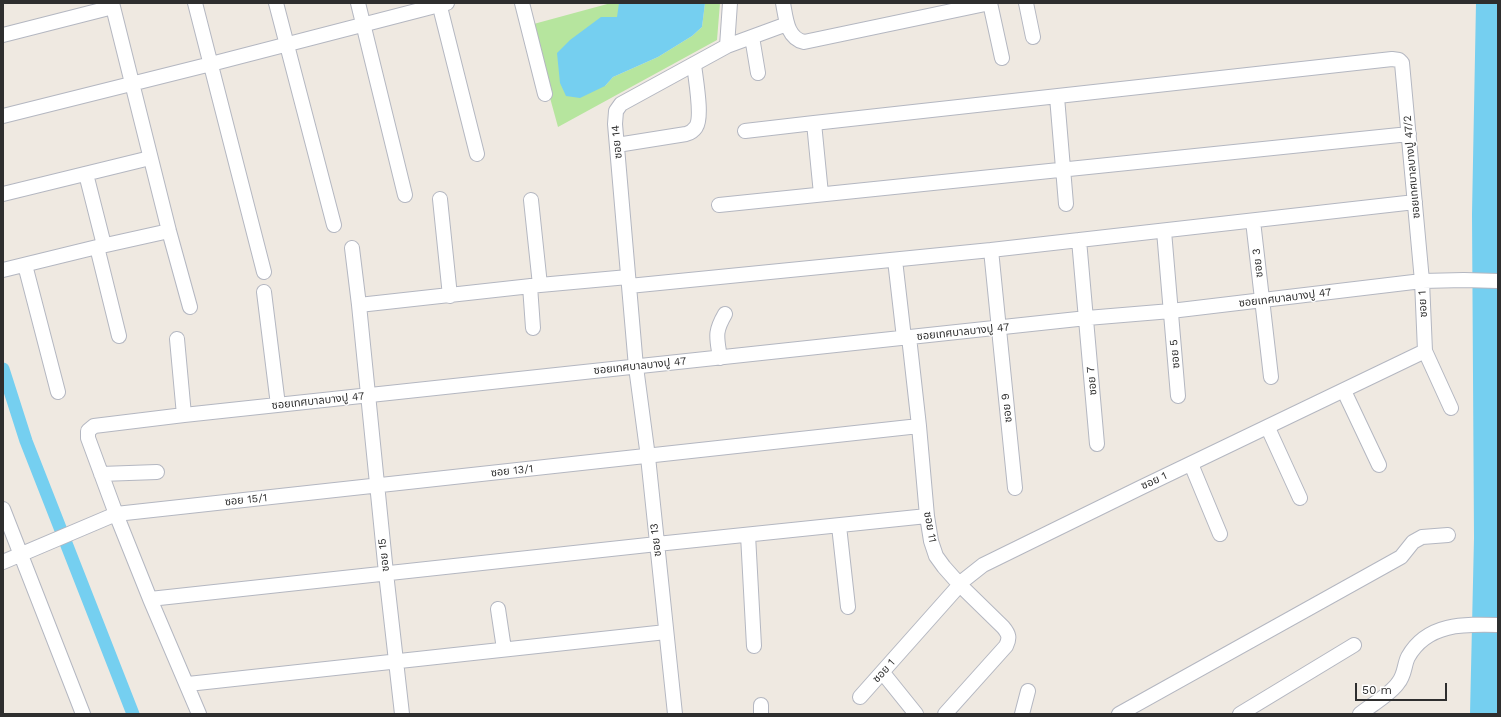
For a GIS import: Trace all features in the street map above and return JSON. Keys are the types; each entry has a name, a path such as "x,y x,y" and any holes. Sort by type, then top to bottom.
{"street":[{"path":"195,3 264,272"},
{"path":"276,3 334,225"},
{"path":"358,3 405,195"},
{"path":"522,3 545,94"},
{"path":"727,46 730,3"},
{"path":"783,3 787,24 794,38 804,42 990,3 1002,58"},
{"path":"1026,3 1033,37"},
{"path":"3,116 442,4 477,154"},
{"path":"3,35 113,5 150,158 190,307"},
{"name":"ซอย 14","path":"636,367 615,117 618,107 727,46 787,24"},
{"path":"752,37 758,73"},
{"name":"ซอยเทศบาลบางปู 47/2","path":"1057,97 1392,59 1400,60 1402,63 1422,281"},
{"path":"617,145 686,134 691,132 696,127 698,120 698,95 694,64"},
{"path":"745,131 1057,97 1066,204"},
{"path":"814,123 821,194"},
{"path":"719,204 1409,134"},
{"path":"3,194 150,158"},
{"path":"86,174 119,336"},
{"path":"440,199 450,296"},
{"path":"531,200 535,286 533,328"},
{"path":"359,305 535,286 628,282 896,260 1415,202"},
{"name":"ซอย 3","path":"1253,221 1271,376"},
{"path":"3,270 169,231"},
{"name":"ซอย 5","path":"1164,231 1178,396"},
{"name":"ซอย 7","path":"1079,240 1097,444"},
{"name":"ซอย 15","path":"352,248 402,714"},
{"name":"ซอย 9","path":"991,250 1015,488"},
{"name":"ซอย 11","path":"896,260 919,426 927,516 931,541 936,556 944,567 960,585 1003,627 1008,633 1009,638 1006,646 945,714"},
{"path":"25,265 58,392"},
{"name":"ซอยเทศบาลบางปู 47","path":"199,714 188,684 150,599 101,474 88,438 88,431 94,426 184,415 1087,318 1171,311 1422,281 1498,281"},
{"name":"ซอย 1","path":"860,697 972,572 983,565 1425,351 1422,281"},
{"path":"264,292 278,405"},
{"path":"720,358 717,328 725,314"},
{"path":"177,339 184,415"},
{"path":"1425,351 1451,408"},
{"name":"ซอย 13","path":"636,367 648,457 675,714"},
{"path":"1344,391 1379,465"},
{"name":"ซอย 13/1","path":"377,485 648,457 919,426"},
{"path":"1268,428 1300,498"},
{"path":"1191,464 1220,534"},
{"path":"101,474 157,472"},
{"name":"ซอย 15/1","path":"3,562 116,514 377,485"},
{"path":"3,509 83,714"},
{"path":"150,599 927,516"},
{"path":"839,526 848,607"},
{"path":"748,535 754,646"},
{"path":"1120,714 1401,557 1413,542 1422,537 1448,535"},
{"path":"498,609 504,649"},
{"path":"1360,714 1392,691 1399,683 1405,670 1407,658 1422,641 1432,633 1444,628 1468,624 1498,625"},
{"path":"188,684 666,632"},
{"path":"1240,714 1354,645"},
{"path":"882,673 916,714"},
{"path":"1022,714 1028,690"}],"green space":[{"path":"611,3 619,3 620,7 605,86 613,77 658,57 692,36 702,27 705,3 720,3 717,40 558,127 530,25"}],"water":[{"path":"619,3 705,3 702,27 692,36 658,57 613,77 605,86 580,98 566,96 560,83 557,53 570,40 601,17 617,17"},
{"path":"1476,3 1498,3 1498,714 1470,714 1474,538 1472,214"}],"waterway":[{"path":"3,369 26,441 133,714"}]}
